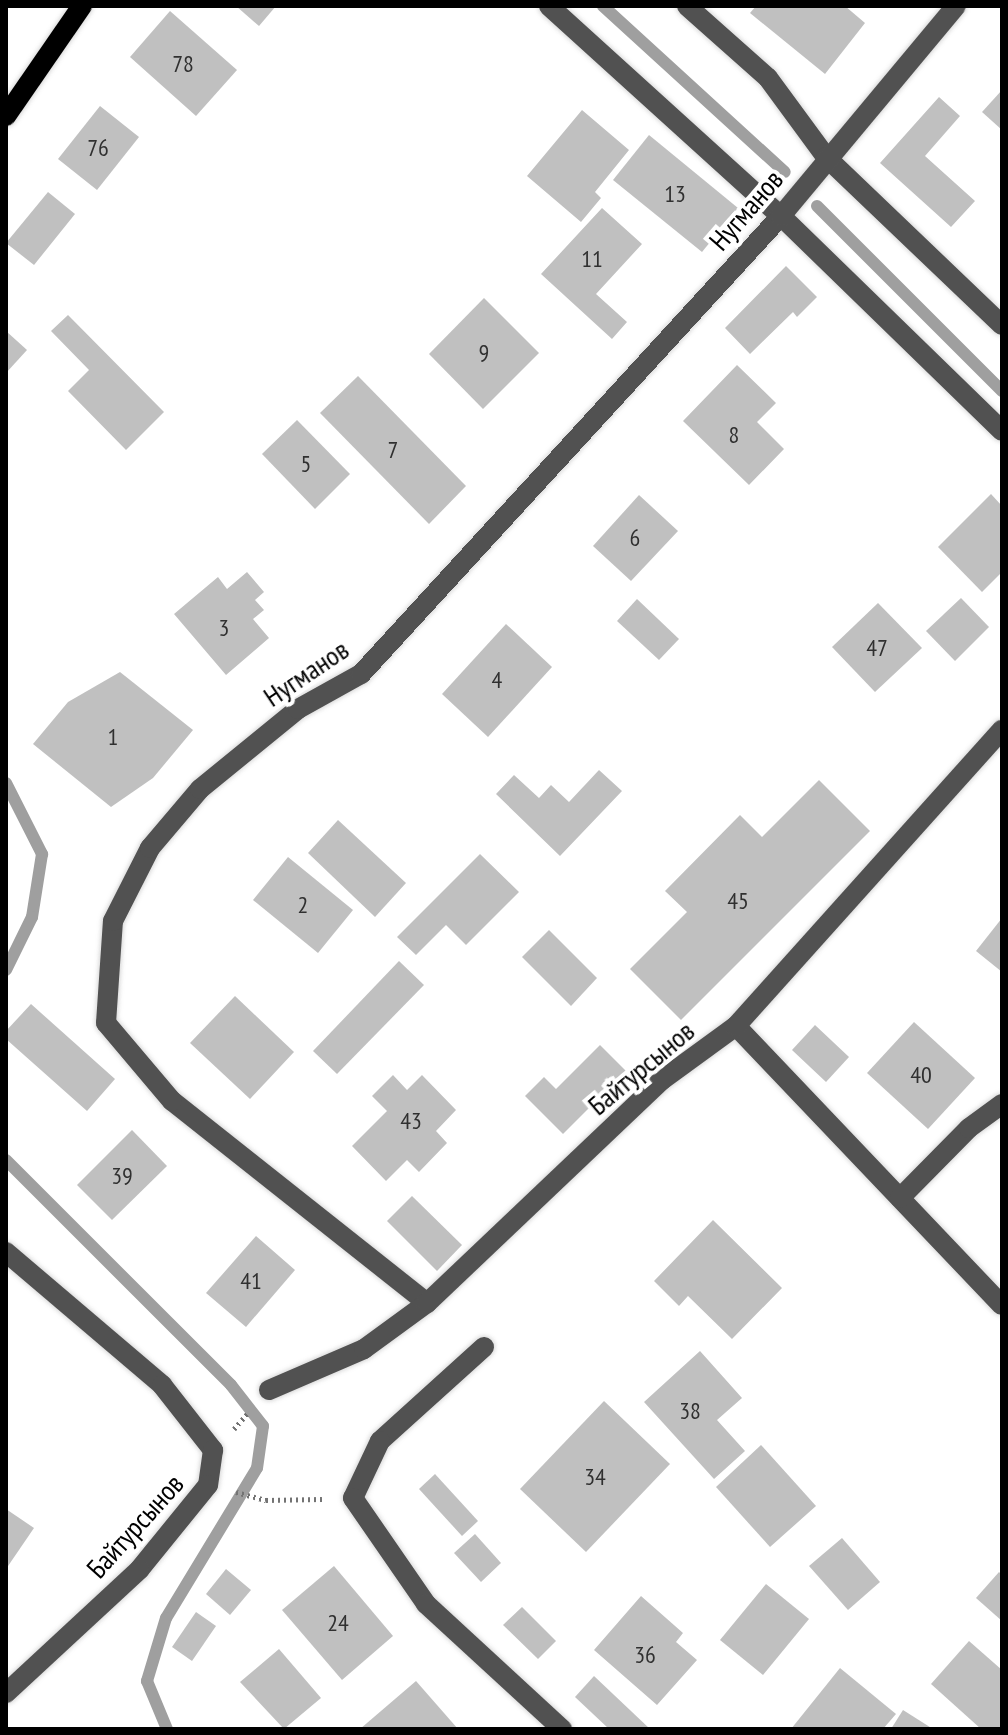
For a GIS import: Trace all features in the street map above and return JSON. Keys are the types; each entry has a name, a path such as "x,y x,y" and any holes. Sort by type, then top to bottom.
{"main road":[{"path":"6,116 82,6"}],"street":[{"path":"549,6 781,216 1002,431"},
{"path":"687,6 768,78 826,157 1002,325"},
{"name":"Нугманов","path":"427,1303 172,1101 106,1023 113,921 150,848 200,789 298,709 361,674 781,216 826,157 956,6"},
{"name":"Байтурсынов","path":"269,1390 364,1349 427,1303 662,1080 736,1026 1002,730"},
{"path":"736,1026 1002,1305"},
{"path":"900,1198 969,1128 1002,1104"},
{"name":"Байтурсынов","path":"6,1252 162,1385 213,1450 208,1485 139,1570 6,1693"},
{"path":"484,1347 380,1441 353,1498 426,1604 562,1729"}],"path":[{"path":"225,1490 266,1500 353,1498"}],"building":[{"path":"236,6 276,6 259,26"},
{"path":"756,6 845,6 865,23 825,74 750,13"},
{"path":"170,11 237,70 196,116 130,57"},
{"path":"1002,90 1002,130 982,112"},
{"path":"939,97 960,116 925,156 975,201 951,227 880,163"},
{"path":"100,106 139,137 97,190 58,159"},
{"path":"582,110 629,150 595,192 601,198 581,222 527,176"},
{"path":"649,135 738,208 702,252 613,180"},
{"path":"48,192 75,214 34,265 6,243"},
{"path":"602,208 642,244 596,294 627,322 612,339 541,274"},
{"path":"786,266 817,297 797,317 793,312 750,354 725,328"},
{"path":"484,298 539,353 483,409 429,354"},
{"path":"68,315 164,412 126,450 68,391 89,370 51,331"},
{"path":"6,331 27,350 6,373"},
{"path":"737,365 776,403 757,422 784,449 749,485 683,421"},
{"path":"358,376 466,486 429,524 320,413"},
{"path":"297,420 350,474 315,509 262,454"},
{"path":"991,494 1002,506 1002,572 982,592 938,547"},
{"path":"639,495 678,531 631,581 593,546"},
{"path":"247,572 264,592 255,600 264,610 253,619 269,638 226,675 174,614 218,577 227,589"},
{"path":"961,598 989,627 955,661 926,631"},
{"path":"637,599 679,639 659,660 617,621"},
{"path":"878,603 922,648 875,692 832,647"},
{"path":"506,624 552,667 488,737 442,694"},
{"path":"120,672 193,730 153,778 111,807 33,744 68,702"},
{"path":"599,770 622,791 560,856 496,794 514,775 539,798 551,785 569,802"},
{"path":"819,780 870,831 681,1020 630,969 687,912 665,891 740,815 762,837"},
{"path":"338,820 406,883 375,917 308,853"},
{"path":"480,854 519,892 466,945 446,925 416,955 397,937"},
{"path":"288,857 353,910 318,953 253,900"},
{"path":"1002,918 1002,972 976,951"},
{"path":"549,930 597,978 571,1006 522,957"},
{"path":"399,961 424,985 337,1074 313,1051"},
{"path":"235,996 294,1052 250,1099 190,1043"},
{"path":"31,1004 115,1079 87,1111 6,1039 6,1031"},
{"path":"914,1022 975,1078 928,1129 867,1073"},
{"path":"815,1025 849,1057 826,1082 792,1050"},
{"path":"600,1045 626,1071 563,1134 525,1096 544,1077 556,1089"},
{"path":"393,1075 407,1090 422,1075 456,1110 436,1131 447,1143 419,1172 407,1160 386,1181 352,1146 387,1111 372,1096"},
{"path":"132,1130 167,1166 112,1220 77,1185"},
{"path":"412,1196 462,1245 437,1271 387,1221"},
{"path":"713,1220 782,1288 732,1339 688,1296 679,1306 654,1281"},
{"path":"256,1236 295,1270 246,1327 206,1293"},
{"path":"700,1351 742,1398 717,1420 745,1451 714,1479 644,1402"},
{"path":"604,1401 670,1464 586,1552 520,1489"},
{"path":"761,1445 816,1506 770,1547 716,1487"},
{"path":"435,1474 478,1521 462,1536 419,1489"},
{"path":"6,1509 34,1528 6,1569"},
{"path":"475,1534 501,1563 481,1582 454,1553"},
{"path":"842,1538 880,1582 848,1610 809,1566"},
{"path":"334,1566 393,1636 342,1680 282,1610"},
{"path":"226,1569 251,1590 230,1615 206,1594"},
{"path":"999,1572 1002,1575 1002,1621 976,1598"},
{"path":"766,1584 809,1619 763,1675 720,1640"},
{"path":"641,1596 683,1633 676,1642 697,1660 657,1705 594,1650"},
{"path":"522,1607 556,1641 538,1659 503,1625"},
{"path":"196,1612 216,1626 192,1661 172,1647"},
{"path":"969,1641 1002,1670 1002,1729 981,1729 931,1684"},
{"path":"279,1649 321,1698 284,1729 240,1682"},
{"path":"840,1668 896,1714 883,1729 791,1729"},
{"path":"594,1676 650,1729 609,1729 575,1697"},
{"path":"416,1681 458,1729 360,1729"},
{"path":"903,1710 933,1729 891,1729"}],"waterway":[{"path":"603,6 785,172"},
{"path":"817,206 1002,391"},
{"path":"6,783 42,854 32,917 6,970"},
{"path":"6,1160 231,1385 263,1426 257,1468 166,1618 147,1681 167,1729"}]}
